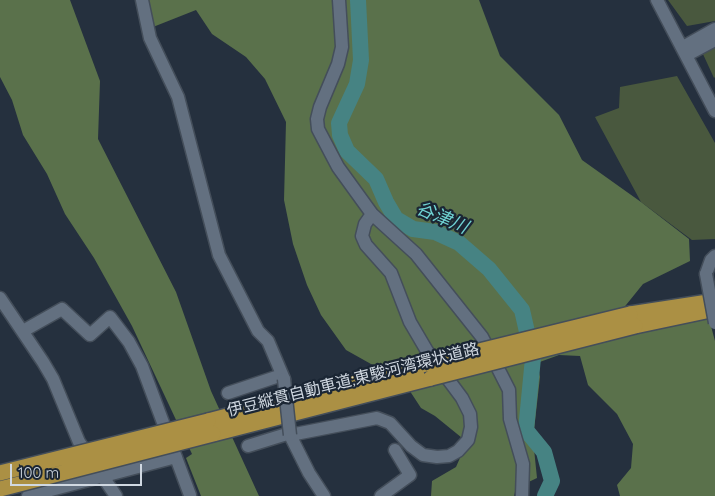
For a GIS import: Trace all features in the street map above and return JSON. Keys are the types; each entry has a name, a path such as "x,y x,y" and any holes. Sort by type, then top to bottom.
{"highway":[{"name":"伊豆縦貫自動車道;東駿河湾環状道路","path":"0,489 422,365 715,301"},
{"name":"伊豆縦貫自動車道;東駿河湾環状道路","path":"0,473 431,378 632,320 715,310"}],"street":[{"path":"142,0 150,38 178,97 219,255 258,331 268,341 283,377 290,434 309,473 324,496"},
{"path":"339,0 342,47 338,64 320,107 318,129 338,167 372,214 416,254 482,337 509,390 510,419 523,464 522,496"},
{"path":"657,0 715,111"},
{"path":"685,51 715,29"},
{"path":"685,51 715,40"},
{"path":"248,446 290,434 377,418 390,423 411,446 423,455 449,456 458,451 468,440 471,427 470,414 462,398 427,351 410,322 390,272 366,245 362,236 365,224 372,214"},
{"path":"715,256 711,260 706,274 715,323"},
{"path":"0,298 53,379 78,442 116,496"},
{"path":"23,331 62,309 90,335 110,317 129,342 142,366 190,495"},
{"path":"228,393 283,377"},
{"path":"381,496 416,476 395,450"},
{"path":"28,496 176,457"}],"green space":[{"path":"0,0 70,0 100,81 98,139 176,292 211,391 259,496 201,496 186,458 192,454 132,326 94,258 65,214 47,174 23,135 12,100 0,77"},
{"path":"148,0 479,0 500,56 559,115 582,160 689,239 690,261 643,284 622,310 708,315 715,341 715,496 620,496 617,485 631,468 633,444 617,414 588,385 580,356 559,355 537,363 540,377 533,439 537,478 516,488 514,496 431,496 432,481 456,467 467,442 435,416 421,408 396,370 371,364 346,350 321,315 307,285 293,244 284,200 286,122 265,79 246,57 212,34 196,10 153,27"},
{"path":"668,0 715,0 715,21 687,26"},
{"path":"715,46 715,77 714,78 702,52"},
{"path":"677,76 715,143 715,239 692,240 641,202 595,117 619,108 620,87"}],"waterway":[{"name":"谷津川","path":"358,0 361,60 357,84 339,123 340,135 347,151 376,179 396,219 413,229 435,232 459,243 489,269 522,310 533,358 526,430 544,452 552,481 545,496"}]}
